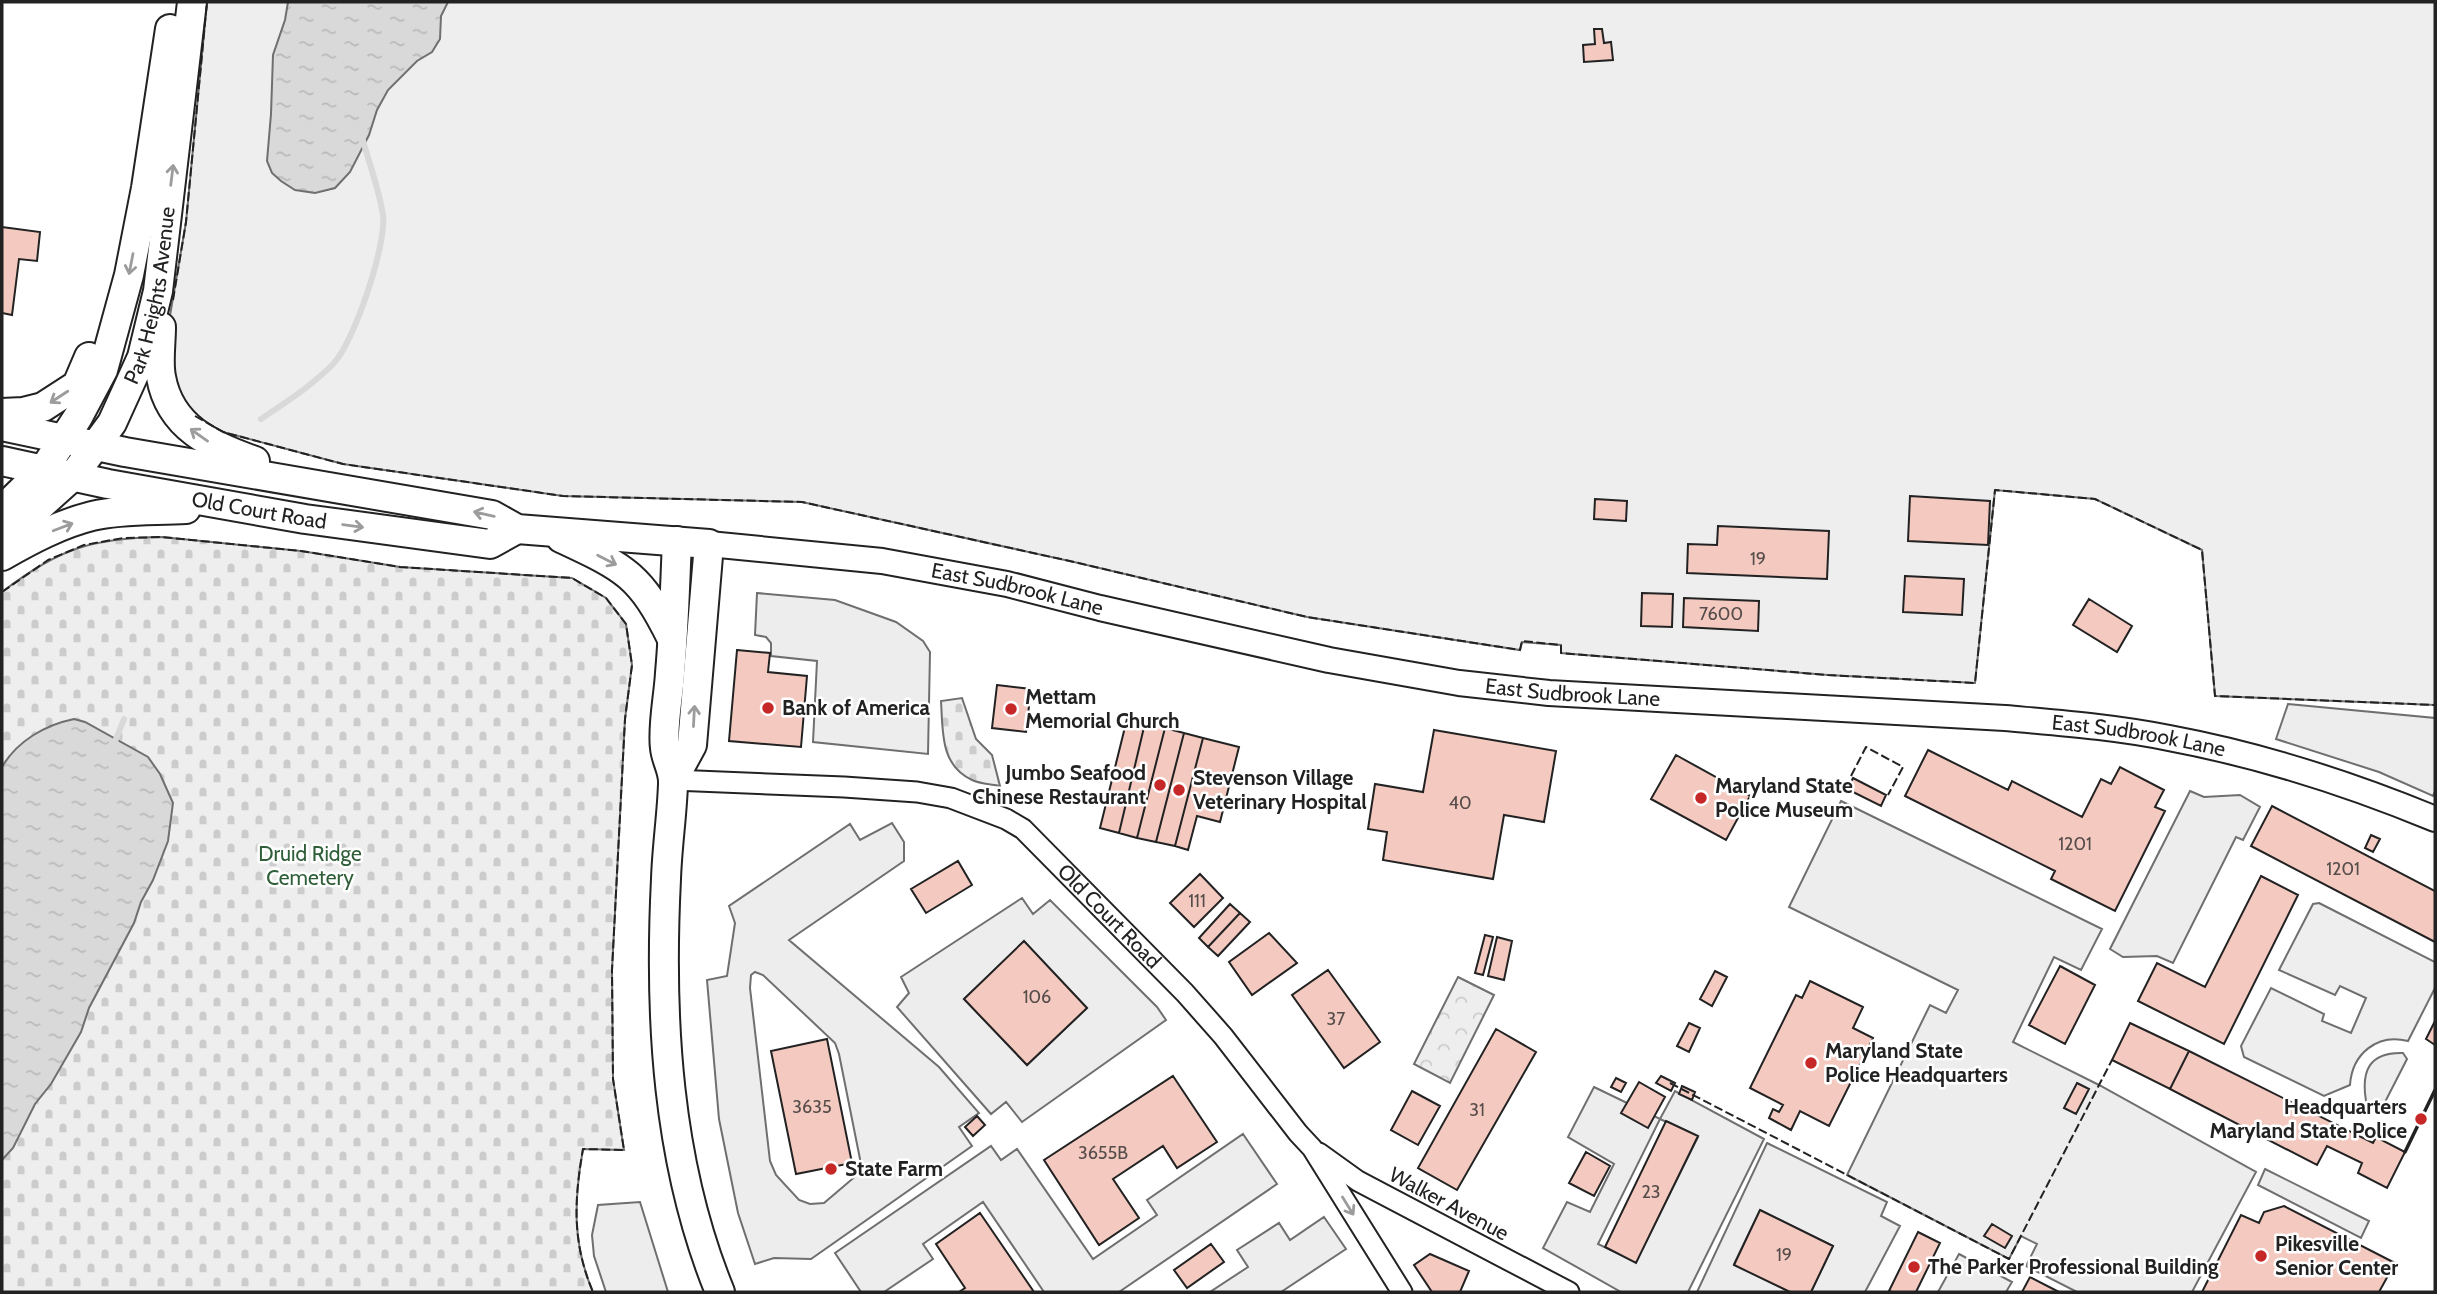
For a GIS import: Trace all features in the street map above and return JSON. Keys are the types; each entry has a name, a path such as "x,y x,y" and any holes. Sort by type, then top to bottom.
{"main road":[{"name":"Park Heights Avenue","path":"2,510 44,469 66,438 103,370 121,303 146,188 174,2"},
{"name":"Park Heights Avenue","path":"2,540 73,476 112,423 142,357 158,291 192,2"},
{"path":"158,291 161,300 160,376 167,398 178,417 192,431 217,447 301,478 305,483"},
{"path":"2,413 44,407 77,385 110,309 121,303"},
{"name":"Old Court Road","path":"2,426 492,515 517,528 709,544"},
{"name":"Old Court Road","path":"2,461 306,519 490,544 517,528"},
{"path":"2,556 58,528 93,516 120,512 237,507"},
{"path":"545,530 614,563 632,577 655,606 673,642"},
{"path":"677,541 673,642 664,747 674,780 666,879 664,979 670,1084 689,1195 720,1292"},
{"path":"674,780 692,745 709,544"}],"street":[{"name":"East Sudbrook Lane","path":"709,544 907,565 1007,584 1329,660 1459,683 1549,693 2017,719 2077,724 2167,737 2240,753 2291,768 2435,819"},
{"name":"Old Court Road","path":"674,780 917,792 951,798 1006,819 1023,829 1185,992 1223,1036 1312,1148 1402,1292"},
{"name":"Walker Avenue","path":"1312,1148 1358,1181 1569,1292"}],"green space":[{"path":"207,2 2435,2 2435,705 2215,696 2202,550 2095,499 1995,490 1975,683 1828,675 1561,653 1561,645 1522,642 1520,650 1307,617 802,502 563,496 343,464 223,432 195,416 176,396 167,333 186,222"},
{"name":"Druid Ridge Cemetery","path":"162,537 301,551 400,567 572,578 606,598 626,624 632,665 625,719 612,970 613,1079 624,1150 583,1149 577,1204 578,1239 593,1292 2,1292 2,592 41,565 76,549 115,540"},
{"path":"962,698 976,739 992,755 1000,786 972,780 954,766 949,757 943,736 941,701"},
{"path":"2319,903 2435,962 2435,988 2408,1041 2386,1040 2368,1048 2356,1064 2350,1085 2324,1096 2244,1057 2241,1046 2271,988 2324,1014 2322,1021 2351,1033 2366,998 2340,986 2335,995 2279,970 2313,904"},
{"path":"1458,977 1494,995 1450,1083 1414,1064"},
{"path":"2403,1053 2407,1059 2383,1106 2376,1109 2366,1101 2365,1081 2370,1065 2382,1056"}],"shaded area":[{"path":"757,593 835,600 896,622 923,641 930,652 928,754 813,742 817,661 771,656 771,643 766,637 755,635"},
{"path":"2288,704 2435,718 2433,796 2379,772 2276,739"},
{"path":"2190,791 2204,797 2240,795 2260,807 2243,840 2236,837 2173,963 2157,956 2123,957 2110,949"},
{"name":"Maryland State Police Headquarters","path":"1841,801 2102,929 2081,970 2054,957 2013,1042 2099,1085 2256,1172 2192,1292 2077,1292 2026,1266 2037,1244 2021,1236 2009,1259 1847,1175 1930,1005 1946,1013 1958,990 1789,907"},
{"path":"892,823 904,842 904,861 789,940 939,1067 979,1113 959,1127 972,1146 811,1259 774,1258 755,1264 738,1213 719,1119 707,980 727,976 735,923 729,906 850,824 860,840","holes":["755,972 763,975 835,1043 839,1054 861,1164 857,1175 824,1203 810,1204 799,1200 776,1175 770,1161 750,988 751,975"]},
{"path":"1022,898 1033,914 1050,900 1157,1007 1166,1020 1022,1122 1006,1102 991,1114 897,1007 909,993 901,977","holes":["1024,942 1087,1008 1027,1065 964,999"]},
{"path":"1594,1087 1660,1119 1675,1091 1764,1139 1688,1292 1621,1292 1543,1248 1567,1202 1590,1212 1614,1164 1568,1137","holes":["1660,1119 1698,1137 1636,1262 1598,1244"]},
{"path":"1243,1134 1277,1184 1119,1292 1044,1292 983,1202 923,1244 933,1259 884,1292 861,1292 835,1253 991,1146 1001,1160 1017,1149 1093,1259 1157,1215 1147,1200"},
{"path":"1767,1143 1887,1202 1881,1216 1900,1226 1865,1292 1811,1292 1833,1246 1760,1210 1734,1264 1790,1292 1697,1292"},
{"path":"2265,1169 2369,1221 2361,1238 2258,1185"},
{"path":"640,1202 668,1292 606,1292 594,1256 592,1235 598,1205"},
{"path":"1324,1217 1346,1249 1281,1292 1210,1292 1248,1267 1237,1250 1279,1223 1290,1240"},
{"path":"1959,1254 2012,1282 2006,1292 1938,1292"}],"water":[{"path":"288,2 448,2 441,16 440,39 432,52 417,61 388,90 350,172 335,188 315,193 295,190 281,181 272,173 267,161 273,55"},
{"path":"74,719 85,722 148,757 160,774 173,803 168,841 134,923 89,1008 81,1032 51,1084 35,1104 13,1148 2,1160 2,767 16,749 42,730"}],"building":[{"path":"1594,29 1602,29 1604,43 1611,42 1613,60 1584,62 1583,45 1595,44"},
{"path":"2,227 40,232 37,261 19,259 12,315 2,313"},
{"path":"1910,496 1990,501 1988,545 1908,541"},
{"path":"1595,499 1627,501 1626,521 1594,519"},
{"path":"1718,526 1829,531 1827,579 1687,573 1688,544 1717,545"},
{"path":"1905,576 1964,579 1962,615 1903,612"},
{"path":"1642,593 1673,594 1672,627 1641,626"},
{"path":"1684,598 1759,601 1758,631 1683,627"},
{"path":"2089,599 2132,626 2117,652 2073,625"},
{"name":"Bank of America","path":"737,650 770,653 768,672 807,676 801,747 729,741"},
{"name":"Mettam Memorial Church","path":"997,685 1031,689 1026,732 992,728"},
{"path":"1127,719 1145,723 1119,833 1100,828"},
{"path":"1145,723 1165,728 1137,838 1119,833"},
{"name":"Jumbo Seafood Chinese Restaurant","path":"1165,728 1184,733 1156,842 1137,838"},
{"path":"1434,730 1556,751 1544,822 1504,815 1493,879 1383,860 1387,832 1368,829 1375,784 1423,792"},
{"name":"Stevenson Village Veterinary Hospital","path":"1184,733 1203,738 1175,846 1156,842"},
{"path":"1203,738 1239,747 1220,822 1197,816 1188,850 1175,846"},
{"path":"1928,750 2008,790 2012,781 2082,817 2101,779 2111,784 2120,767 2164,790 2155,807 2165,811 2115,911 2051,879 2055,871 1905,796"},
{"name":"Maryland State Police Museum","path":"1676,755 1750,796 1726,840 1651,799"},
{"path":"1853,778 1886,795 1881,806 1847,789"},
{"path":"2272,806 2435,891 2435,942 2251,846"},
{"path":"2371,835 2380,839 2373,852 2365,848"},
{"path":"958,861 972,885 926,913 911,889"},
{"path":"1200,874 1223,898 1194,927 1170,903"},
{"path":"2261,876 2298,895 2224,1044 2138,1001 2157,963 2205,987"},
{"path":"1230,904 1240,913 1208,947 1199,938"},
{"path":"1240,913 1250,922 1218,956 1208,947"},
{"path":"1269,933 1297,963 1252,995 1229,962"},
{"path":"1485,935 1493,937 1483,975 1475,973"},
{"path":"1497,937 1512,941 1504,980 1488,976"},
{"path":"1024,941 1087,1008 1027,1065 964,999"},
{"path":"2060,966 2095,985 2065,1044 2029,1025"},
{"path":"1328,970 1380,1042 1344,1068 1292,995"},
{"path":"1715,971 1727,977 1712,1006 1700,999"},
{"name":"Maryland State Police Headquarters","path":"1810,981 1863,1007 1853,1028 1873,1038 1829,1126 1800,1111 1791,1130 1769,1118 1773,1109 1779,1112 1783,1105 1750,1088 1796,995 1802,998"},
{"path":"2435,1021 2435,1045 2426,1039"},
{"path":"1689,1023 1700,1028 1689,1052 1677,1046"},
{"path":"2130,1023 2189,1051 2170,1089 2112,1060"},
{"path":"1496,1029 1536,1052 1457,1190 1418,1168"},
{"path":"827,1039 852,1163 796,1174 771,1051"},
{"path":"2189,1051 2373,1143 2376,1137 2405,1152 2387,1188 2358,1173 2362,1163 2327,1146 2317,1165 2170,1089"},
{"path":"1173,1076 1217,1142 1177,1168 1163,1146 1113,1179 1139,1218 1099,1245 1044,1160"},
{"path":"1661,1076 1675,1083 1671,1091 1656,1083"},
{"path":"1616,1078 1626,1083 1621,1092 1611,1087"},
{"path":"1639,1082 1665,1097 1648,1128 1621,1113"},
{"path":"2077,1083 2089,1089 2076,1114 2064,1108"},
{"path":"1682,1086 1695,1092 1692,1100 1679,1094"},
{"path":"1412,1091 1440,1106 1418,1145 1391,1130"},
{"path":"977,1116 985,1125 973,1136 965,1127"},
{"path":"1666,1121 1698,1136 1636,1263 1605,1247"},
{"path":"1586,1152 1610,1166 1594,1196 1569,1183"},
{"path":"2284,1206 2395,1263 2379,1292 2202,1292 2241,1215 2259,1223 2264,1212"},
{"path":"1760,1210 1833,1246 1811,1292 1790,1292 1734,1265"},
{"path":"980,1213 1034,1292 959,1292 965,1288 936,1244"},
{"path":"1992,1224 2012,1236 2005,1248 1984,1236"},
{"name":"The Parker Professional Building","path":"1918,1232 1940,1243 1916,1292 1889,1291"},
{"path":"1211,1244 1224,1262 1187,1288 1174,1270"},
{"path":"1430,1254 1469,1271 1460,1292 1432,1292 1414,1265"},
{"path":"2030,1277 2059,1292 2022,1292"}],"waterway":[{"path":"261,419 308,386 334,363 351,335 368,292 380,247 383,215 362,137"},
{"path":"114,744 124,719"}],"fence":[{"path":"173,300 186,222 207,2"},
{"path":"195,416 223,432 343,464 563,496 802,502 1307,617 1520,650 1522,641 1561,645 1561,653 1828,675 1975,683 1995,490 2095,499 2202,550 2215,696 2435,705"},
{"path":"2,592 48,560 84,545 123,538 162,537 301,551 400,567 572,578 606,598 626,624 632,665 625,719 612,970 613,1079 624,1150 583,1149 578,1186 578,1239 593,1292"},
{"path":"1851,776 1866,747 1903,767 1888,795"},
{"path":"1670,1083 2009,1259 2112,1060"}],"wall":[{"path":"2405,1152 2435,1090"}],"place":[{"name":"Bank of America","path":"768,708"},
{"name":"Mettam Memorial Church","path":"1011,709"},
{"name":"Jumbo Seafood Chinese Restaurant","path":"1160,785"},
{"name":"Stevenson Village Veterinary Hospital","path":"1179,790"},
{"name":"Maryland State Police Museum","path":"1701,798"},
{"name":"Maryland State Police Headquarters","path":"1811,1063"},
{"name":"Headquarters Maryland State Police","path":"2421,1119"},
{"name":"State Farm","path":"831,1169"},
{"name":"Pikesville Senior Center","path":"2261,1256"},
{"name":"The Parker Professional Building","path":"1914,1267"}]}
